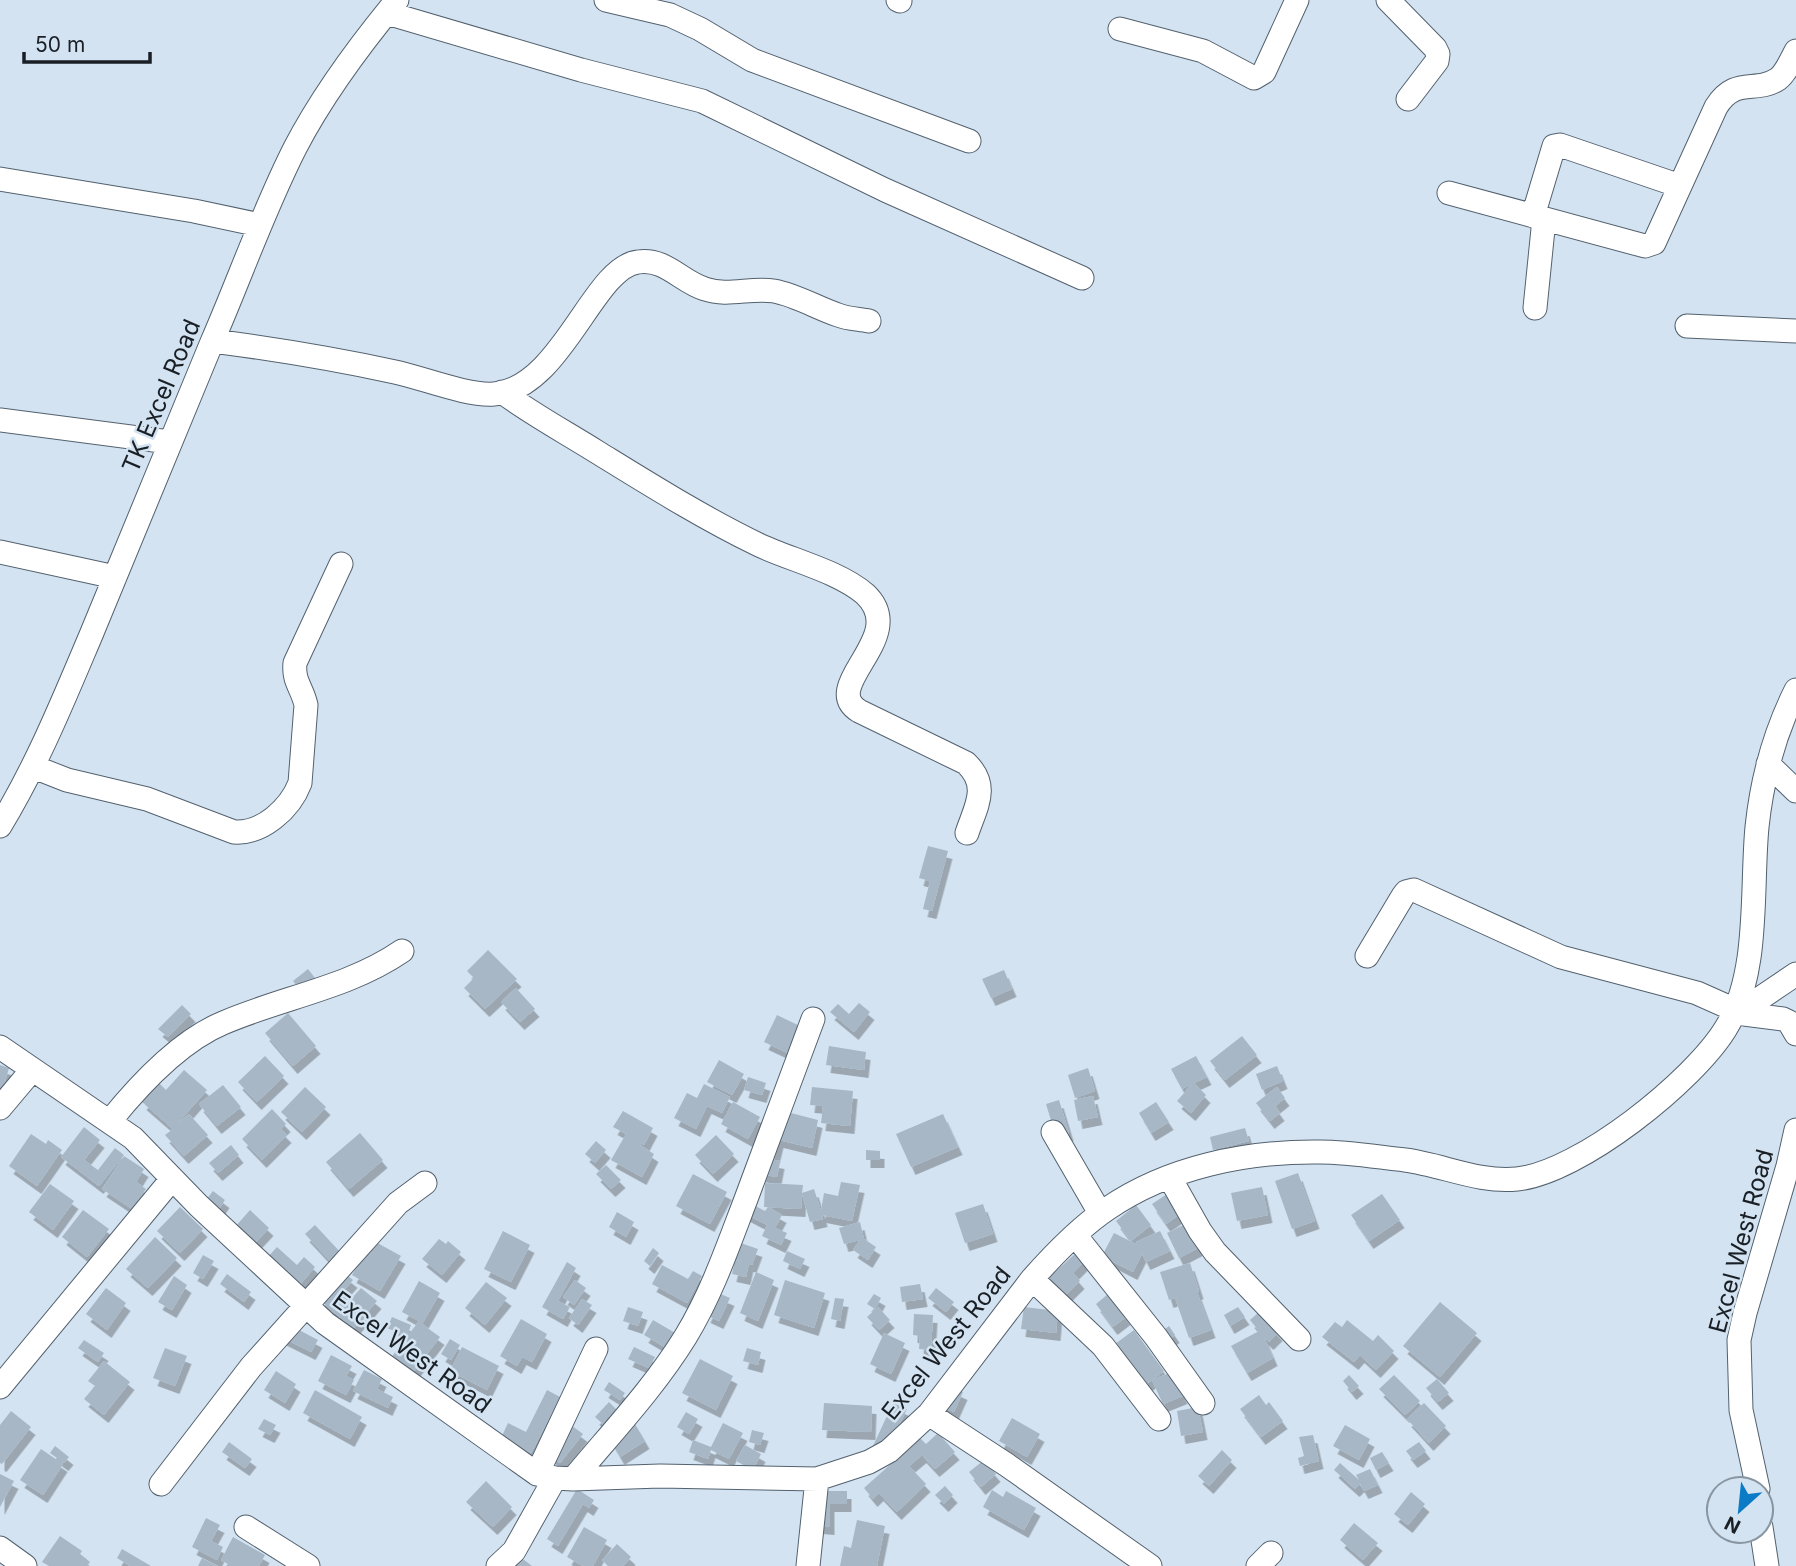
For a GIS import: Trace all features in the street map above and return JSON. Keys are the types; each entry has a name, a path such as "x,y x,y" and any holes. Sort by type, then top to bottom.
{"street":[{"path":"606,0 670,15 751,60 969,141"},
{"path":"1120,29 1203,51 1254,78 1264,72 1297,0"},
{"path":"1388,0 1438,54 1437,61 1408,99"},
{"path":"392,6 581,70 702,100 885,190 1082,278"},
{"name":"TK Excel Road","path":"0,826 34,767 116,577 260,225 295,148 354,54 392,6"},
{"path":"1449,193 1645,246 1654,243 1724,94 1748,85 1769,83 1781,77 1796,51"},
{"path":"1535,308 1538,217 1554,146 1560,145 1681,186"},
{"path":"0,178 119,197 260,225"},
{"path":"213,341 275,349 396,372 485,394 502,392 513,389 534,375 551,359 607,284 624,268 637,262 666,266 702,289 724,293 774,291 841,316 869,321"},
{"path":"1687,326 1796,331"},
{"path":"502,392 642,480 699,512 758,544 841,580 865,594 876,607 879,618 875,637 849,686 848,700 851,706 859,711 966,763 975,772 981,785 967,833"},
{"path":"0,420 169,442"},
{"path":"0,552 116,577"},
{"path":"34,767 67,780 148,799 234,832 246,833 274,819 295,794 300,783 306,705 294,678 295,663 341,564"},
{"name":"Excel West Road","path":"0,1047 110,1121 149,1152 172,1179 305,1306 382,1366 555,1477 817,1479 869,1462 889,1451 929,1413 1032,1279 1074,1235 1127,1196 1216,1163 1290,1153 1320,1152 1421,1163 1490,1180 1532,1177 1550,1172 1597,1145 1663,1098 1692,1072 1740,1013 1754,906 1757,827 1768,764 1796,690"},
{"path":"1768,764 1796,791"},
{"path":"1367,956 1403,896 1414,890 1561,957 1698,993 1740,1013 1783,1019 1792,1026 1796,1034"},
{"path":"110,1121 150,1076 201,1034 233,1019 365,973 402,951"},
{"path":"1740,1013 1796,974"},
{"path":"555,1477 657,1380 692,1325 717,1275 813,1019"},
{"path":"0,1108 32,1070"},
{"name":"Excel West Road","path":"1755,1475 1741,1410 1739,1340 1785,1179 1796,1130"},
{"path":"1054,1132 1101,1213"},
{"path":"1170,1178 1215,1252 1299,1339"},
{"path":"0,1387 172,1179"},
{"path":"161,1484 251,1367 398,1203 425,1182"},
{"path":"1074,1235 1156,1337 1203,1403"},
{"path":"1032,1279 1103,1346 1159,1419"},
{"path":"498,1566 514,1551 555,1477 596,1349"},
{"path":"929,1413 1150,1566"},
{"path":"808,1566 817,1479"},
{"path":"246,1527 307,1566"},
{"path":"1764,1545 1767,1566"},
{"path":"0,1548 25,1566"}],"building":[{"path":"928,846 948,851 932,911 923,909 930,881 919,878"},
{"path":"488,950 517,979 485,1009 464,988 474,978 467,971"},
{"path":"308,969 315,978 300,990 293,981"},
{"path":"1004,970 1012,989 991,998 982,979"},
{"path":"516,988 535,1009 520,1022 501,1002"},
{"path":"859,1003 870,1012 854,1032 830,1012 838,1004 849,1014"},
{"path":"182,1005 191,1014 168,1037 158,1029"},
{"path":"288,1013 316,1046 293,1066 265,1033"},
{"path":"777,1015 804,1028 792,1055 764,1042"},
{"path":"1242,1036 1257,1055 1225,1080 1210,1061"},
{"path":"829,1046 866,1052 864,1070 826,1065"},
{"path":"265,1056 284,1076 257,1102 238,1082"},
{"path":"1196,1056 1207,1077 1194,1083 1206,1095 1191,1113 1177,1101 1192,1084 1182,1089 1171,1069"},
{"path":"719,1060 744,1074 732,1095 707,1082"},
{"path":"0,1065 9,1068 1,1095 0,1095"},
{"path":"1277,1066 1283,1081 1262,1090 1256,1074"},
{"path":"1088,1068 1095,1091 1075,1098 1068,1075"},
{"path":"184,1070 207,1090 176,1125 189,1114 208,1135 184,1156 165,1135 173,1129 142,1102 159,1083 166,1090"},
{"path":"748,1077 766,1083 762,1095 744,1090"},
{"path":"704,1084 730,1097 722,1113 707,1106 696,1129 674,1118 687,1093 697,1098"},
{"path":"223,1085 241,1107 217,1126 199,1104"},
{"path":"305,1087 326,1107 302,1132 281,1112"},
{"path":"812,1087 853,1091 850,1126 821,1123 823,1106 810,1105"},
{"path":"1277,1087 1285,1098 1275,1106 1280,1113 1270,1121 1256,1103"},
{"path":"1093,1096 1098,1117 1078,1121 1074,1100"},
{"path":"1059,1100 1069,1133 1056,1137 1046,1104"},
{"path":"733,1102 760,1117 748,1139 721,1124"},
{"path":"1156,1102 1169,1122 1151,1133 1139,1113"},
{"path":"272,1109 286,1124 281,1129 287,1135 262,1160 242,1139"},
{"path":"623,1111 653,1128 644,1145 640,1145 654,1154 642,1177 611,1160 626,1134 613,1127"},
{"path":"783,1111 818,1120 812,1148 779,1140 774,1160 780,1161 777,1177 759,1174"},
{"path":"943,1114 958,1147 911,1167 896,1134"},
{"path":"84,1127 100,1140 84,1160 98,1170 115,1148 124,1155 99,1186 61,1157"},
{"path":"1245,1128 1249,1141 1213,1150 1210,1137"},
{"path":"360,1133 383,1160 349,1189 326,1162"},
{"path":"31,1134 46,1144 48,1140 62,1150 37,1186 9,1166"},
{"path":"716,1135 734,1154 713,1174 695,1155"},
{"path":"596,1141 606,1150 595,1163 585,1154"},
{"path":"231,1145 239,1155 218,1173 209,1163"},
{"path":"866,1150 880,1151 880,1160 866,1160"},
{"path":"124,1156 144,1169 136,1182 146,1189 132,1209 102,1189"},
{"path":"606,1165 621,1180 611,1189 596,1174"},
{"path":"1298,1173 1315,1221 1292,1229 1275,1181"},
{"path":"693,1174 727,1192 710,1224 676,1206"},
{"path":"841,1182 860,1185 852,1221 822,1215 823,1219 810,1222 802,1194 801,1209 764,1207 765,1183 803,1185 802,1193 814,1189 821,1211 824,1193 838,1196"},
{"path":"50,1184 74,1201 53,1230 29,1212"},
{"path":"1262,1187 1268,1215 1237,1221 1231,1193"},
{"path":"213,1191 225,1200 219,1209 206,1200"},
{"path":"1170,1192 1184,1211 1166,1224 1152,1204"},
{"path":"1382,1194 1400,1220 1369,1241 1351,1215"},
{"path":"748,1202 765,1211 768,1207 782,1215 775,1228 787,1233 781,1245 762,1236 767,1225 742,1212"},
{"path":"983,1204 993,1234 965,1243 955,1213"},
{"path":"1136,1205 1151,1225 1131,1241 1116,1221"},
{"path":"180,1207 203,1229 180,1253 157,1231"},
{"path":"83,1210 109,1229 87,1257 62,1237"},
{"path":"250,1210 269,1228 254,1244 235,1227"},
{"path":"617,1212 634,1222 626,1237 609,1227"},
{"path":"860,1222 864,1239 876,1247 868,1260 853,1250 860,1240 844,1244 839,1228"},
{"path":"1187,1223 1200,1247 1179,1258 1167,1233"},
{"path":"315,1225 342,1254 332,1263 305,1234"},
{"path":"503,1231 530,1245 511,1282 484,1269"},
{"path":"1160,1231 1170,1251 1146,1262 1142,1254 1133,1272 1102,1256 1114,1233 1138,1245 1136,1242"},
{"path":"155,1237 177,1258 148,1288 126,1269"},
{"path":"439,1239 446,1244 448,1241 461,1252 442,1275 422,1259"},
{"path":"372,1240 401,1256 380,1291 352,1275"},
{"path":"732,1240 758,1249 752,1265 727,1255"},
{"path":"277,1247 297,1265 304,1257 315,1267 299,1286 267,1258"},
{"path":"653,1248 659,1253 650,1266 644,1261"},
{"path":"787,1251 805,1259 800,1269 783,1261"},
{"path":"1078,1251 1086,1260 1073,1273 1080,1281 1058,1303 1041,1285"},
{"path":"203,1255 214,1261 203,1279 193,1273"},
{"path":"735,1260 749,1263 746,1277 732,1274"},
{"path":"567,1262 576,1268 558,1301 570,1307 563,1319 542,1307"},
{"path":"1190,1263 1211,1330 1189,1338 1175,1298 1169,1300 1160,1272"},
{"path":"662,1265 688,1279 693,1271 702,1276 687,1303 652,1284"},
{"path":"343,1272 353,1280 336,1299 344,1307 361,1288 377,1301 353,1329 319,1299"},
{"path":"756,1272 774,1280 758,1321 740,1313"},
{"path":"227,1274 251,1292 244,1302 220,1284"},
{"path":"174,1276 187,1285 172,1310 158,1302"},
{"path":"575,1280 586,1288 574,1305 563,1297"},
{"path":"785,1280 825,1293 814,1328 774,1315"},
{"path":"419,1281 440,1293 422,1324 440,1337 411,1375 390,1359 419,1321 402,1312"},
{"path":"486,1282 507,1298 485,1325 465,1308"},
{"path":"920,1284 923,1299 902,1302 900,1287"},
{"path":"106,1288 126,1303 107,1330 86,1314"},
{"path":"936,1288 954,1302 946,1312 928,1298"},
{"path":"716,1292 730,1298 719,1321 706,1315"},
{"path":"874,1294 881,1298 875,1309 867,1304"},
{"path":"1108,1294 1126,1317 1113,1327 1096,1304"},
{"path":"835,1298 844,1299 840,1321 831,1319"},
{"path":"582,1299 592,1305 578,1325 569,1318"},
{"path":"1440,1302 1477,1333 1440,1377 1403,1346"},
{"path":"628,1307 643,1312 638,1326 623,1321"},
{"path":"878,1307 890,1320 879,1330 867,1317"},
{"path":"1024,1307 1058,1311 1056,1333 1021,1329"},
{"path":"1238,1307 1245,1317 1230,1326 1224,1315"},
{"path":"1259,1312 1278,1333 1269,1342 1264,1337 1273,1358 1247,1373 1231,1346 1259,1331 1250,1320"},
{"path":"914,1314 933,1315 931,1350 919,1349 920,1336 913,1335"},
{"path":"392,1317 411,1325 407,1336 387,1328"},
{"path":"521,1319 547,1334 532,1362 522,1357 517,1366 500,1356"},
{"path":"653,1320 677,1334 668,1349 644,1335"},
{"path":"1347,1320 1373,1341 1378,1335 1394,1351 1376,1370 1360,1355 1354,1362 1322,1337 1335,1322 1342,1327"},
{"path":"284,1322 318,1340 311,1352 277,1335"},
{"path":"1169,1326 1175,1335 1163,1344 1157,1335"},
{"path":"1134,1330 1164,1371 1145,1385 1115,1344"},
{"path":"884,1333 905,1343 891,1374 870,1364"},
{"path":"450,1339 460,1345 451,1360 441,1354"},
{"path":"84,1340 104,1353 98,1362 78,1348"},
{"path":"462,1347 499,1366 487,1390 450,1371"},
{"path":"634,1347 655,1357 649,1368 628,1359"},
{"path":"165,1348 187,1356 175,1386 153,1378"},
{"path":"747,1348 761,1352 758,1365 743,1361"},
{"path":"331,1355 352,1366 346,1376 354,1380 346,1395 318,1381"},
{"path":"700,1359 733,1376 716,1410 682,1393"},
{"path":"104,1361 130,1382 104,1415 84,1399 95,1386 88,1381"},
{"path":"364,1370 382,1379 377,1389 393,1397 388,1408 353,1391"},
{"path":"276,1371 296,1384 285,1403 264,1390"},
{"path":"1172,1372 1183,1396 1163,1404 1152,1380"},
{"path":"1349,1375 1359,1386 1352,1392 1343,1381"},
{"path":"1394,1375 1420,1401 1405,1415 1379,1389"},
{"path":"1437,1379 1449,1393 1438,1402 1426,1388"},
{"path":"609,1382 625,1393 620,1400 604,1390"},
{"path":"948,1385 963,1392 954,1412 939,1405"},
{"path":"315,1390 362,1417 350,1439 303,1413"},
{"path":"547,1390 560,1397 529,1457 515,1450 518,1444 502,1436 508,1423 526,1432"},
{"path":"1259,1395 1266,1405 1269,1402 1283,1421 1261,1437 1240,1409"},
{"path":"609,1402 618,1411 605,1426 595,1417"},
{"path":"824,1403 872,1406 871,1432 822,1430"},
{"path":"893,1403 907,1409 886,1452 873,1446"},
{"path":"1424,1403 1446,1426 1429,1443 1407,1419"},
{"path":"1198,1407 1203,1432 1181,1436 1177,1411"},
{"path":"11,1411 31,1427 2,1464 0,1425"},
{"path":"686,1412 698,1419 689,1434 677,1427"},
{"path":"1012,1418 1040,1434 1027,1457 999,1441"},
{"path":"264,1419 276,1425 270,1435 258,1429"},
{"path":"723,1423 743,1433 729,1459 711,1450 708,1459 689,1452 693,1440 711,1447"},
{"path":"635,1424 645,1441 620,1457 610,1440"},
{"path":"571,1425 583,1434 560,1463 548,1454"},
{"path":"1345,1425 1370,1439 1359,1460 1333,1446"},
{"path":"752,1430 764,1433 760,1445 749,1442"},
{"path":"938,1433 955,1452 935,1469 922,1455 909,1466 926,1484 897,1512 879,1493 873,1499 864,1488 920,1438 926,1444"},
{"path":"1313,1435 1319,1461 1300,1466 1298,1458 1304,1456 1299,1437"},
{"path":"229,1442 252,1459 245,1468 222,1452"},
{"path":"1419,1442 1426,1451 1413,1460 1406,1451"},
{"path":"745,1445 761,1454 753,1470 736,1461"},
{"path":"55,1446 69,1457 64,1463 50,1453"},
{"path":"41,1449 63,1464 43,1495 20,1480"},
{"path":"1222,1450 1232,1460 1209,1486 1198,1476"},
{"path":"1382,1452 1389,1463 1376,1470 1370,1458"},
{"path":"984,1460 996,1474 981,1487 969,1472"},
{"path":"1340,1463 1359,1480 1356,1475 1370,1469 1378,1485 1364,1491 1360,1484 1355,1489 1334,1470"},
{"path":"0,1474 14,1481 0,1507"},
{"path":"486,1481 512,1507 493,1527 466,1502"},
{"path":"945,1486 953,1495 944,1504 935,1495"},
{"path":"577,1489 594,1500 589,1508 583,1504 558,1546 547,1539"},
{"path":"992,1490 1003,1497 1006,1491 1036,1508 1024,1530 983,1507"},
{"path":"819,1491 847,1491 847,1504 830,1504 830,1527 818,1526"},
{"path":"1411,1492 1425,1504 1408,1525 1394,1514"},
{"path":"206,1518 220,1525 211,1541 223,1547 217,1560 192,1547"},
{"path":"857,1520 885,1526 877,1566 840,1566 844,1546 851,1548"},
{"path":"1354,1523 1378,1543 1363,1560 1340,1540"},
{"path":"584,1527 607,1540 593,1566 583,1566 567,1557"},
{"path":"60,1536 82,1551 80,1554 90,1562 87,1566 49,1566 42,1562"},
{"path":"233,1537 265,1555 259,1566 231,1566 221,1560"},
{"path":"617,1544 631,1557 623,1566 608,1566 602,1560"},
{"path":"122,1549 151,1566 130,1566 117,1558"},
{"path":"519,1556 532,1566 512,1566"},
{"path":"202,1558 218,1566 198,1566"}]}
